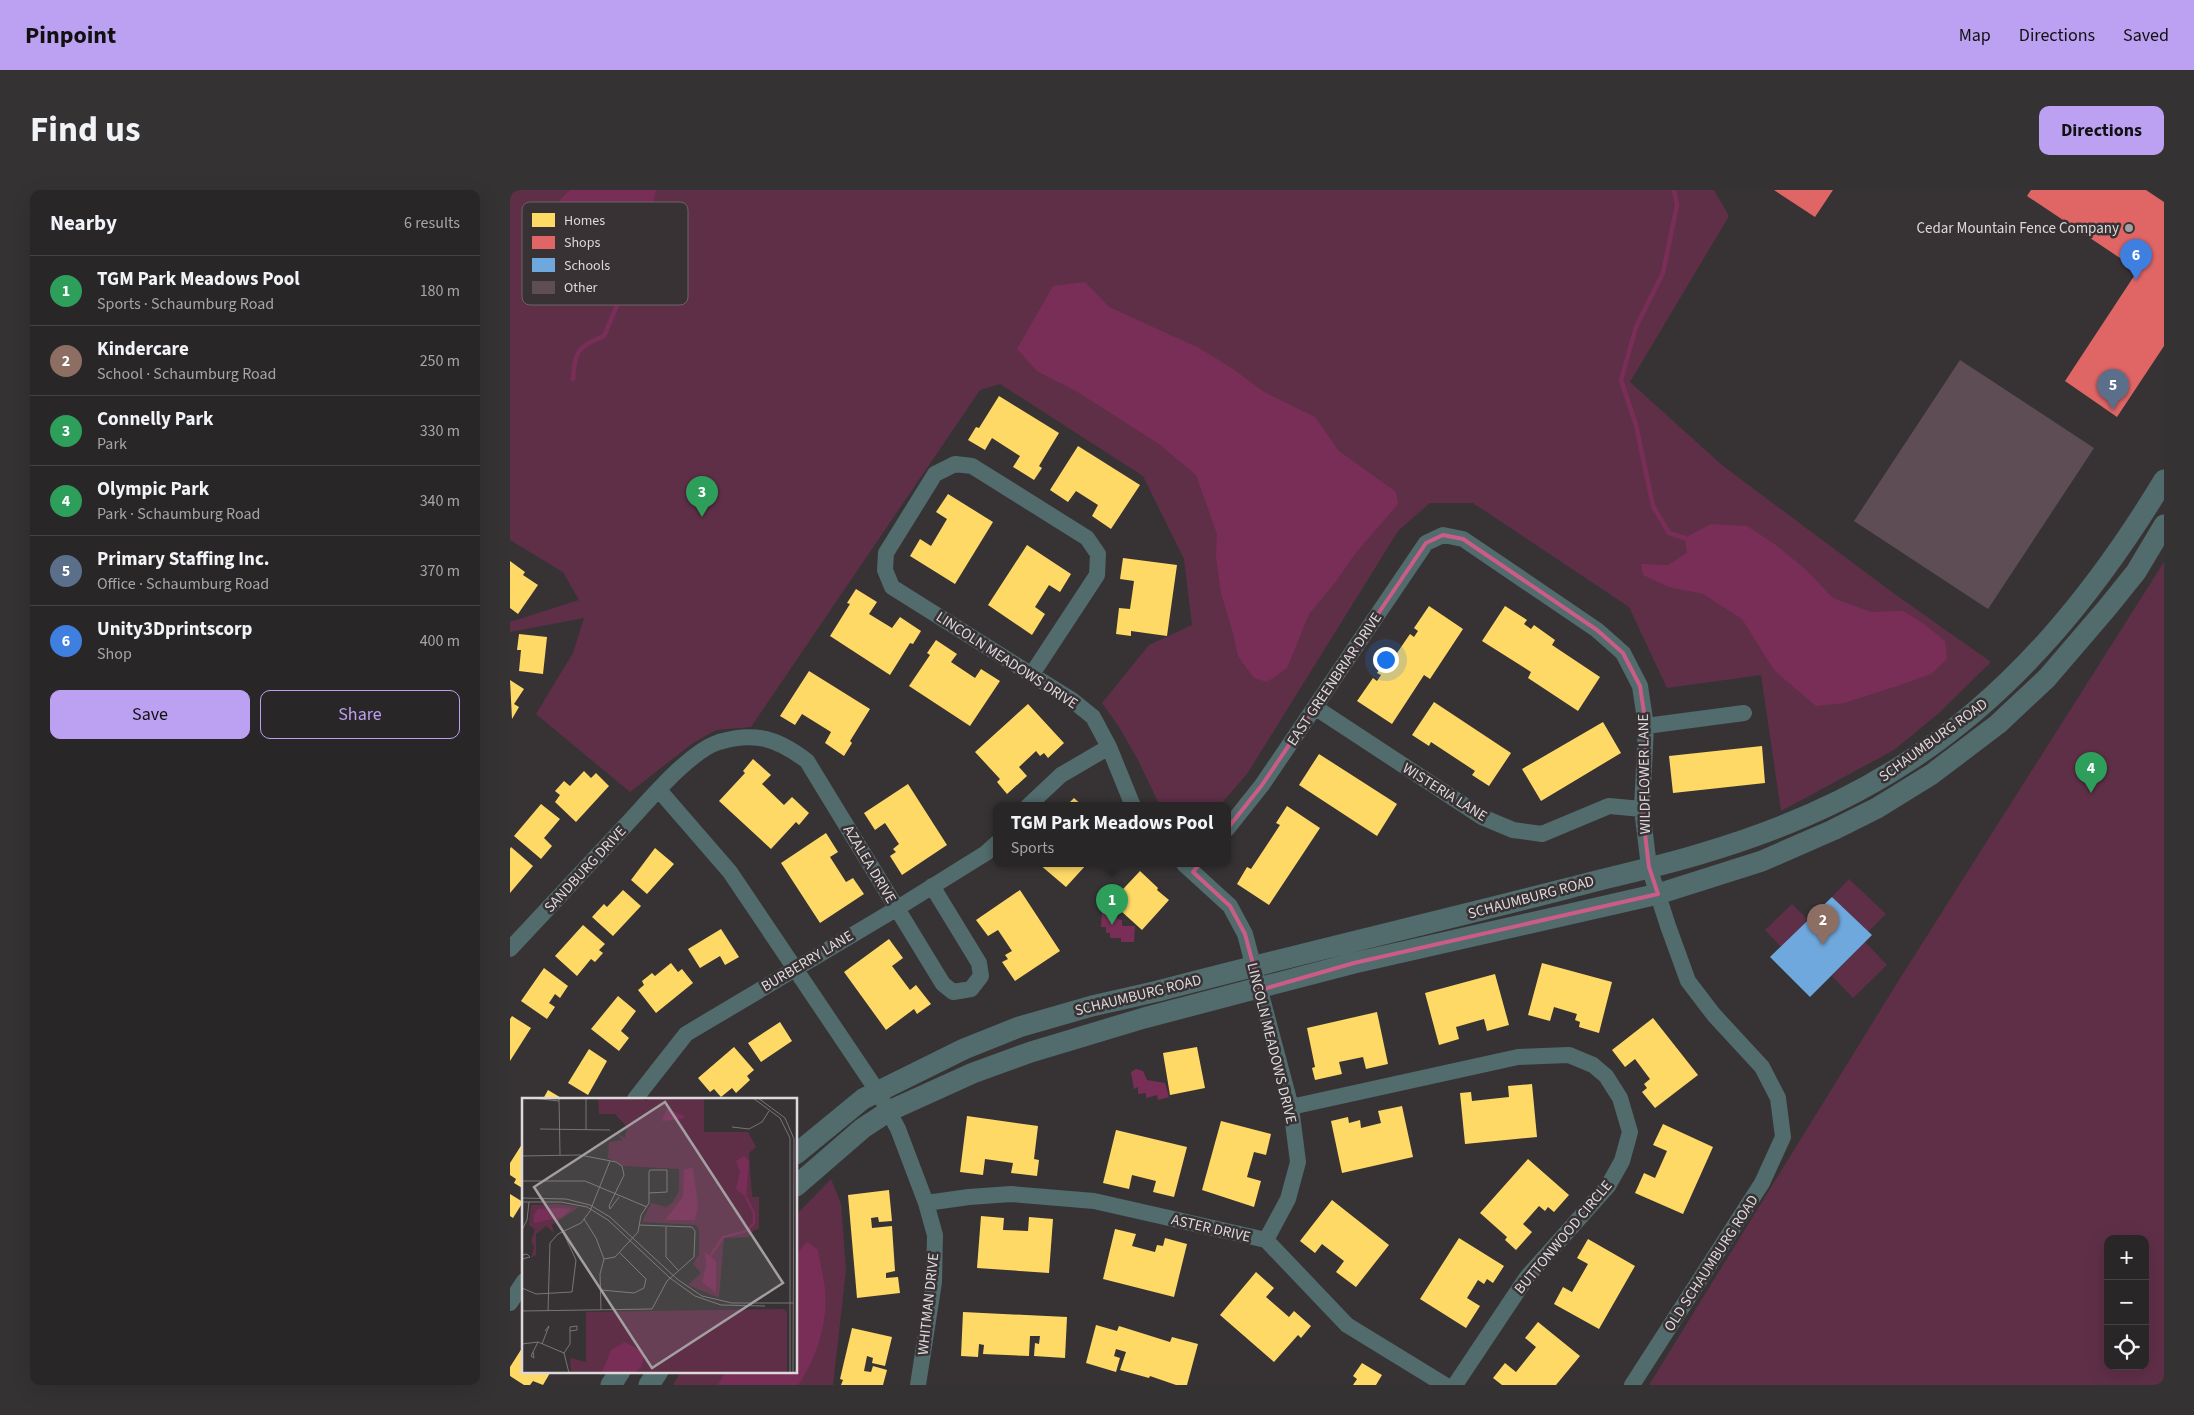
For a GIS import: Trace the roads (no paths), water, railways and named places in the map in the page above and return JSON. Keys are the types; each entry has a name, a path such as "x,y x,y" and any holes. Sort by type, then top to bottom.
{"street":[{"name":"LINCOLN MEADOWS DRIVE","path":"1032,674 1097,575 1098,554 1087,538 972,466 955,464 935,474 886,553 885,570 892,587 1032,674 1072,700 1093,717 1110,747 1131,802"},
{"name":"SCHAUMBURG ROAD","path":"798,1152 863,1100 964,1049 1019,1027 1092,1006 1469,914 1699,855 1804,818 1869,786 1906,763 1980,709 2010,681 2049,640 2112,559 2144,514 2164,480"},
{"name":"SCHAUMBURG ROAD","path":"798,1184 863,1128 889,1111 973,1073 1031,1052 1144,1018 1260,990 1354,963 1658,894 1762,861 1798,847 1877,808 1932,774 1998,724 2046,678 2136,572 2164,525"},
{"name":"WILDFLOWER LANE","path":"1443,534 1463,539 1597,630 1623,653 1640,686 1646,726 1642,809 1649,867 1688,981 1714,1015 1762,1067 1778,1098 1783,1137"},
{"name":"EAST GREENBRIAR DRIVE","path":"1231,824 1262,785 1316,708 1426,543 1443,534"},
{"name":"WISTERIA LANE","path":"1316,708 1482,817 1513,830 1542,834 1609,806 1642,809"},
{"path":"1646,726 1744,713"},
{"name":"AZALEA DRIVE","path":"659,790 692,758 718,742 746,737 767,739 787,746 807,761 942,984 953,992 971,989 982,976 979,963 932,886"},
{"path":"1032,802 1061,775 1110,747"},
{"name":"SANDBURG DRIVE","path":"510,949 659,790"},
{"name":"WHITMAN DRIVE","path":"659,790 730,872 889,1111 926,1203 935,1235 934,1282 918,1385"},
{"name":"BURBERRY LANE","path":"636,1098 686,1034 896,909 986,853 993,846"},
{"name":"LINCOLN MEADOWS DRIVE","path":"1192,867 1230,906 1245,934 1291,1107 1298,1162 1288,1199 1266,1240"},
{"name":"BUTTONWOOD CIRCLE","path":"1291,1107 1518,1057 1564,1055 1569,1055 1593,1065 1606,1076 1620,1098 1630,1132 1622,1161 1608,1186 1527,1277 1455,1385"},
{"name":"OLD SCHAUMBURG ROAD","path":"1632,1385 1762,1183 1783,1137"},
{"name":"ASTER DRIVE","path":"926,1203 1011,1194 1094,1201 1266,1240 1347,1325 1445,1385"},
{"path":"510,1304 522,1284"},
{"path":"611,1385 619,1372"},
{"path":"649,1385 657,1372"},
{"path":"918,1385 930,1385"}],"waterway":[{"path":"1674,190 1677,205 1663,273 1636,327 1621,380 1636,425 1653,506 1669,533 1685,538"},
{"path":"573,379 575,362 579,351 588,343 604,336 617,305"}],"place":[{"name":"Cedar Mountain Fence Company","path":"2129,228"},
{"name":"Unity3Dprintscorp","path":"2136,280"},
{"name":"Primary Staffing Inc.","path":"2113,410"},
{"name":"Connelly Park","path":"702,517"},
{"name":"Olympic Park","path":"2091,793"},
{"name":"TGM Park Meadows Pool","path":"1112,925"},
{"name":"Kindercare","path":"1823,945"}]}
